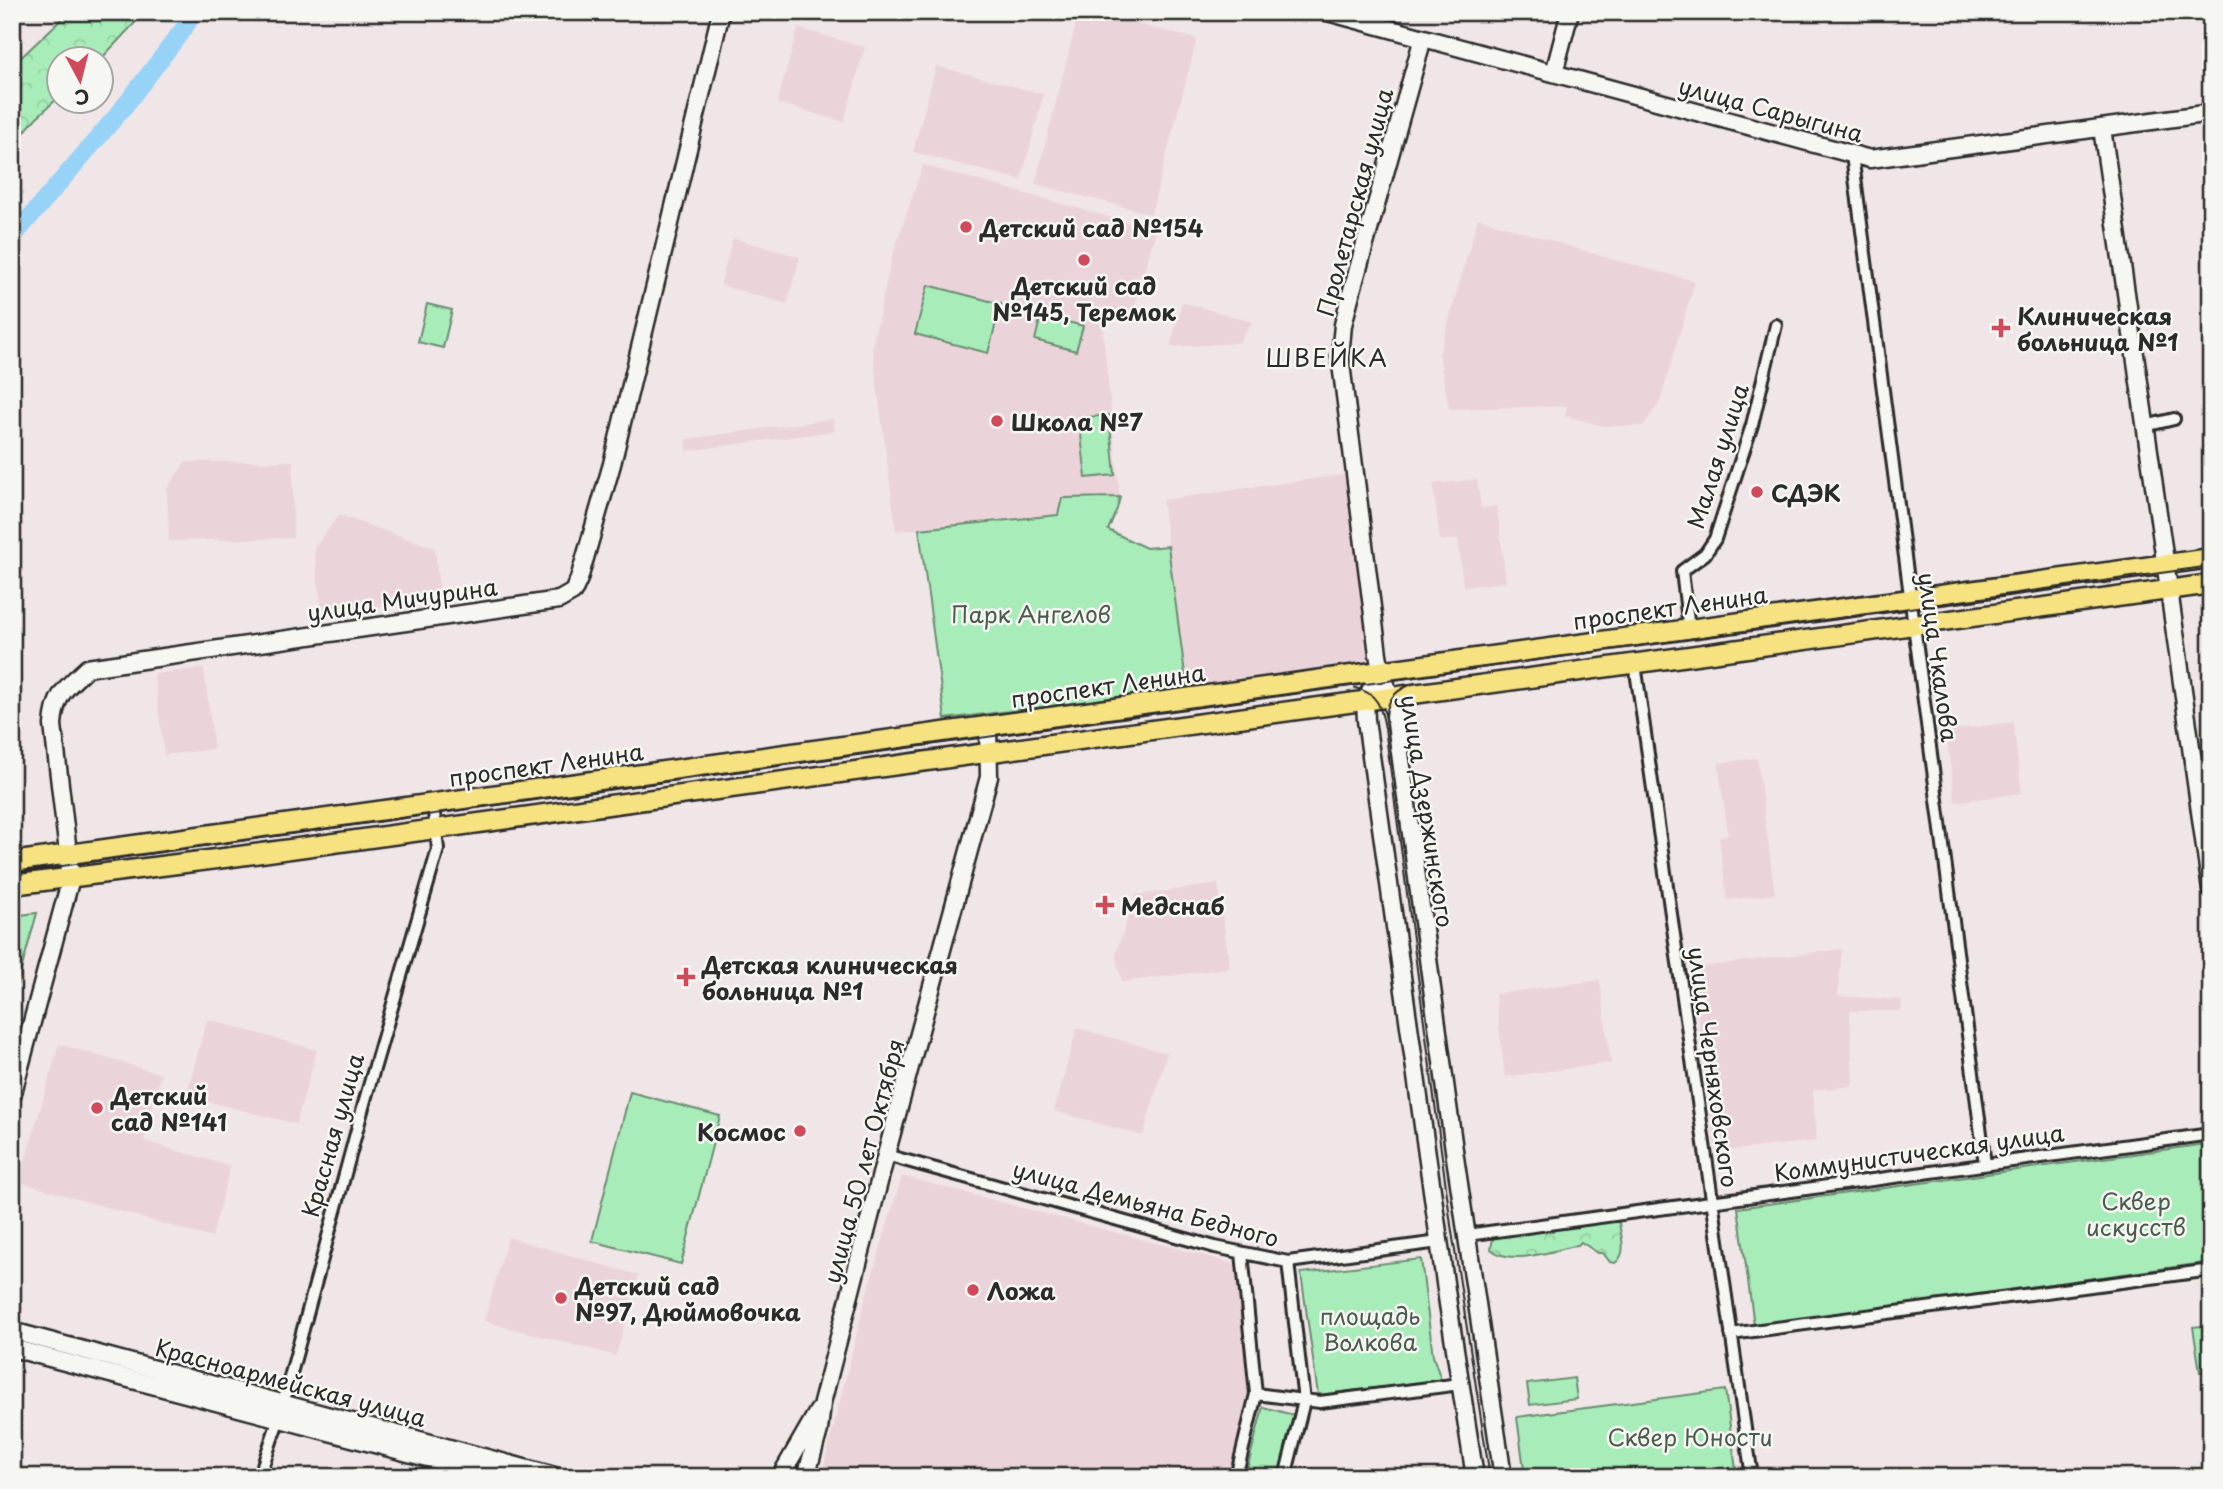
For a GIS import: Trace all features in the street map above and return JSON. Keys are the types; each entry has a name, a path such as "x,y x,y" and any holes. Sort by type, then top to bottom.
{"main road":[{"name":"проспект Ленина","path":"12,862 2211,558"},
{"path":"12,886 2211,584"}],"street":[{"name":"улица Мичурина","path":"12,1096 71,878 53,725 54,710 60,695 70,682 88,668 559,600 573,592 611,464 722,12"},
{"name":"улица Сарыгина","path":"1328,12 1870,159 2211,113"},
{"path":"1554,74 1570,12"},
{"name":"Пролетарская улица","path":"1380,671 1340,344 1366,234 1423,38"},
{"path":"2102,128 2211,890"},
{"name":"улица Чкалова","path":"1852,155 1985,1164"},
{"name":"Малая улица","path":"1689,629 1682,571 1705,554 1715,539 1752,425 1776,326"},
{"path":"2145,426 2174,419"},
{"name":"улица Черняховского","path":"1635,664 1752,1477"},
{"name":"улица Дзержинского","path":"1380,671 1391,697 1503,1477"},
{"name":"улица Дзержинского","path":"1380,671 1365,701 1475,1477"},
{"name":"улица 50 лет Октября","path":"806,1477 819,1430 822,1403 886,1155 989,777 988,726"},
{"path":"2194,765 2211,763"},
{"name":"Красная улица","path":"259,1477 281,1411 365,1100 438,849 433,804"},
{"name":"Коммунистическая улица","path":"1467,1236 2211,1134"},
{"name":"улица Демьяна Бедного","path":"886,1155 1242,1253 1288,1262 1440,1242"},
{"path":"1236,1477 1256,1394 1242,1253"},
{"path":"1285,1477 1304,1401 1288,1262"},
{"path":"1731,1334 2211,1270"},
{"name":"Красноармейская улица","path":"12,1331 499,1477"},
{"name":"Красноармейская улица","path":"12,1348 558,1477"},
{"path":"1256,1394 1320,1402 1460,1384"},
{"name":"улица 50 лет Октября","path":"782,1477 822,1403"}],"shaded area":[{"path":"1079,12 1089,12 1197,39 1151,214 1035,184"},
{"path":"798,28 865,47 844,122 777,103"},
{"path":"936,66 1044,94 1021,180 913,152"},
{"name":"Школа №7","path":"923,165 1156,230 1132,315 1101,313 1120,497 1117,509 896,531 872,346 892,257"},
{"path":"1478,218 1608,258 1695,281 1660,402 1643,426 1603,426 1565,416 1567,406 1449,409 1439,354"},
{"path":"733,238 800,257 787,304 720,285"},
{"path":"1182,302 1253,322 1238,343 1170,347"},
{"path":"833,419 835,431 687,451 686,439"},
{"path":"293,461 293,538 169,541 167,489 185,462"},
{"path":"1348,474 1374,664 1187,689 1162,500"},
{"path":"1477,479 1481,508 1497,506 1506,582 1463,587 1458,539 1440,541 1433,484"},
{"path":"339,515 435,548 440,599 322,614 314,548"},
{"path":"204,668 214,749 164,755 154,674"},
{"path":"2013,722 2022,793 1955,802 1946,731"},
{"path":"1757,758 1775,894 1727,900 1719,837 1728,835 1718,763"},
{"path":"1218,884 1230,968 1122,982 1115,955 1136,895"},
{"path":"1842,949 1838,996 1902,1000 1901,1011 1850,1011 1853,1086 1813,1090 1816,1141 1716,1152 1691,968"},
{"path":"1600,980 1611,1063 1505,1077 1495,994"},
{"path":"207,1019 317,1050 296,1124 186,1096"},
{"path":"1077,1028 1167,1053 1143,1136 1054,1111"},
{"name":"Детский сад №141","path":"59,1044 161,1074 144,1141 230,1166 212,1238 19,1182"},
{"path":"902,1176 1236,1264 1249,1404 1230,1477 821,1477 866,1296"},
{"name":"Детский сад №97, Дюймовочка","path":"508,1237 638,1275 616,1356 484,1321"}],"green space":[{"path":"69,12 145,12 113,46 46,46 46,109 12,147 12,66"},
{"path":"928,285 1001,304 988,353 915,334"},
{"path":"427,304 452,310 443,348 418,342"},
{"path":"1041,315 1083,326 1076,351 1035,340"},
{"path":"1109,415 1115,475 1086,478 1079,418"},
{"name":"Парк Ангелов","path":"1120,497 1108,530 1146,548 1168,546 1187,689 945,719 919,529 1058,515 1062,498"},
{"path":"37,913 12,1003 12,916"},
{"path":"630,1092 720,1116 681,1264 592,1241"},
{"name":"Сквер искусств","path":"2206,1144 2211,1176 2211,1262 1754,1325 1738,1208"},
{"path":"1611,1219 1619,1223 1623,1245 1621,1255 1615,1263 1610,1262 1603,1253 1598,1253 1581,1242 1578,1245 1521,1257 1509,1257 1491,1249 1496,1235"},
{"name":"площадь Волкова","path":"1421,1259 1433,1356 1441,1380 1318,1395 1301,1273"},
{"path":"2211,1325 2211,1370 2200,1372 2193,1327"},
{"path":"1574,1378 1577,1399 1530,1405 1527,1384"},
{"name":"Сквер Юности","path":"1725,1390 1737,1477 1525,1477 1517,1417"},
{"path":"1263,1407 1297,1416 1280,1477 1245,1477"}],"waterway":[{"path":"12,238 120,112 185,27 193,12"}],"tram line":[{"path":"12,873 2211,566"},
{"path":"1386,717 1388,705 1394,695 1415,683"},
{"path":"1355,688 1374,697 1385,728 1451,1225 1490,1477"}],"place":[{"name":"Детский сад №154","path":"966,227"},
{"name":"Детский сад №145, Теремок","path":"1084,260"},
{"name":"Клиническая больница №1","path":"2001,328"},
{"name":"Школа №7","path":"997,421"},
{"name":"СДЭК","path":"1757,492"},
{"name":"Медснаб","path":"1105,905"},
{"name":"Детская клиническая больница №1","path":"686,977"},
{"name":"Детский сад №141","path":"97,1108"},
{"name":"Космос","path":"800,1131"},
{"name":"Ложа","path":"973,1290"},
{"name":"Детский сад №97, Дюймовочка","path":"561,1298"}],"district":[{"name":"ШВЕЙКА","path":"1327,357"}]}
